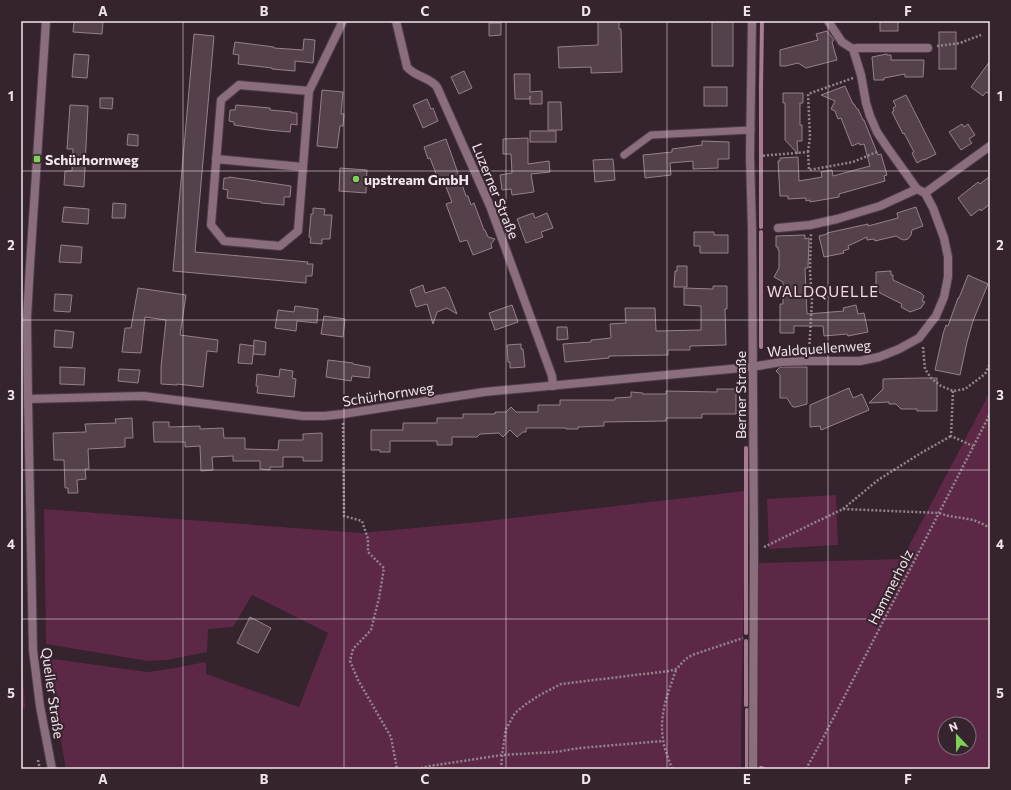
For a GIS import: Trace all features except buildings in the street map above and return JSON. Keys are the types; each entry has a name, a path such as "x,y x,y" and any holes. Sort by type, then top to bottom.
{"street":[{"name":"Queller Straße","path":"46,21 27,318 33,650 40,706 52,769"},
{"path":"309,91 239,85 221,100 211,225 224,242 280,246 298,231 309,91 343,21"},
{"name":"Luzerner Straße","path":"396,21 407,67 411,72 434,82 437,87 490,206 552,376 554,386"},
{"name":"Berner Straße","path":"752,21 751,130 754,552 753,769"},
{"path":"828,21 842,42 853,49 861,75 866,103 877,132 917,189 925,193 990,146"},
{"path":"853,49 928,48"},
{"path":"216,159 303,167"},
{"path":"778,228 810,225 837,219 880,206 917,189"},
{"name":"Waldquellenweg","path":"752,366 781,362 860,361 879,357 899,350 919,338 936,316 944,297 948,276 948,257 944,238 933,208 925,193"},
{"name":"Schürhornweg","path":"28,399 143,396 303,416 324,416 484,392 752,366"}],"lane":[{"path":"624,155 651,135 751,130"}],"path":[{"path":"928,48 960,43 981,35"},
{"path":"861,75 808,94 810,138 808,152 809,170 853,162 887,147"},
{"path":"767,155 808,152"},
{"path":"809,361 812,301 810,271 810,225"},
{"path":"919,338 922,343 925,369 940,386 953,391 965,389 985,374 990,364"},
{"path":"951,436 953,391"},
{"path":"343,414 344,516 362,521 368,539 368,552 384,568 379,598 371,630 353,649 350,661 358,680 391,737 397,769"},
{"name":"Hammerholz","path":"806,769 990,414"},
{"path":"951,436 973,446"},
{"path":"754,552 843,509 878,480 921,452 951,436"},
{"path":"843,509 939,513 950,517 970,519 990,528"},
{"path":"672,769 663,741 662,716 665,701 677,669 689,656 754,634"},
{"path":"501,769 506,729 515,713 540,694 561,684 677,669"},
{"path":"417,769 502,755 555,752 663,741"}],"shaded area":[{"path":"990,392 990,769 758,769 759,563 902,559"},
{"path":"745,491 741,769 66,769 46,658 147,672 206,662 206,674 299,707 328,633 252,595 233,627 208,629 207,652 167,660 148,661 46,644 44,509 361,533 478,522"},
{"path":"836,495 838,545 769,549 767,499"},
{"path":"21,640 25,709 21,708"}],"waterway":[{"path":"761,227 762,21"},
{"path":"761,232 761,347"},
{"path":"746,448 746,633"},
{"path":"746,641 746,705"},
{"path":"747,710 747,767"}],"place":[{"name":"Schürhornweg","path":"37,159"},
{"name":"upstream GmbH","path":"356,179"}],"district":[{"name":"WALDQUELLE","path":"823,291"}]}
